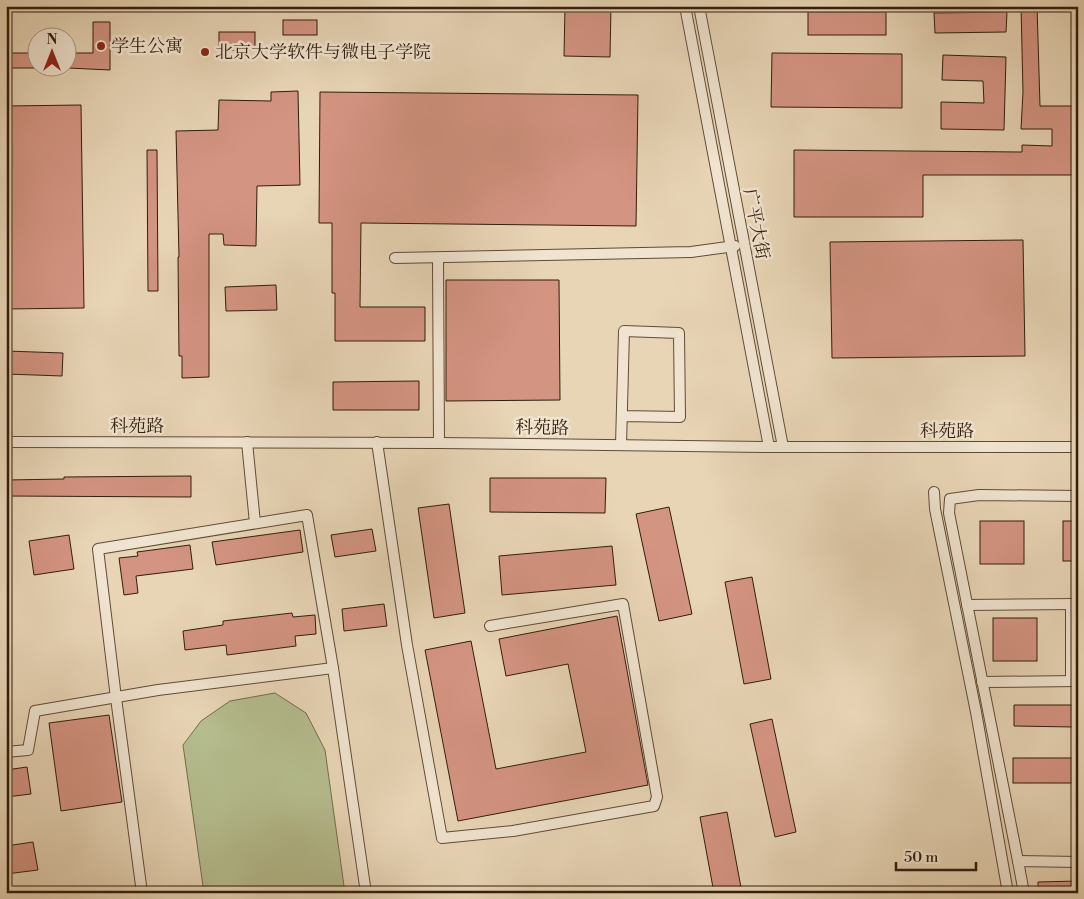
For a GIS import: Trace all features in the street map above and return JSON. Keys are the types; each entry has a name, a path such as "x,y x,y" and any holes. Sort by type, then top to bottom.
{"street":[{"name":"广平大街","path":"685,6 769,448"},
{"name":"广平大街","path":"699,6 783,448"},
{"path":"395,258 690,252 744,245"},
{"path":"438,258 440,443"},
{"path":"621,445 624,331 679,333 680,417 622,416"},
{"name":"科苑路","path":"6,442 377,442 769,448 1078,447"},
{"path":"247,442 256,523"},
{"path":"377,442 407,645 442,838 513,831 654,806 657,797 622,604 490,626"},
{"path":"934,492 935,509 976,712 1008,893"},
{"path":"1024,893 949,513 950,499 979,495 1078,496"},
{"path":"142,893 98,549 307,515 334,668 366,893"},
{"path":"967,605 1075,604 1075,681 982,682"},
{"path":"6,752 28,750 36,711 158,690 334,668"},
{"path":"1018,861 1078,862"}],"green space":[{"path":"275,693 306,713 325,750 344,886 342,893 204,893 183,745 201,721 230,701"}],"building":[{"path":"565,6 611,6 610,57 564,56"},
{"path":"1021,6 1037,6 1040,106 1078,106 1078,175 923,175 923,217 794,217 794,150 1022,152 1022,145 1052,146 1052,129 1021,129 1023,92"},
{"path":"808,12 886,12 886,35 808,35"},
{"path":"1007,12 1006,32 935,33 934,13"},
{"path":"283,20 317,20 317,35 283,35"},
{"name":"学生公寓","path":"93,22 110,22 110,70 78,68 78,53 93,53"},
{"name":"学生公寓","path":"219,32 255,32 255,50 219,50"},
{"path":"6,53 28,53 28,68 6,68"},
{"path":"772,53 902,54 902,108 771,107"},
{"path":"943,55 1006,57 1004,130 941,129 941,102 984,103 983,81 942,80"},
{"path":"298,91 300,185 257,186 256,246 224,245 223,234 209,234 209,377 182,378 182,356 179,356 176,131 218,130 219,100 271,101 271,92"},
{"path":"320,92 638,95 636,226 361,223 360,307 425,307 425,341 335,341 335,293 332,293 332,223 319,223"},
{"path":"81,105 84,308 6,309 6,106"},
{"path":"147,150 157,150 158,291 148,291"},
{"path":"1023,240 1025,356 832,358 830,242"},
{"path":"446,280 559,280 560,400 446,401"},
{"path":"276,285 277,310 226,311 225,287"},
{"path":"6,351 63,353 62,376 6,374"},
{"path":"419,381 419,410 333,410 333,382"},
{"path":"191,476 191,497 6,496 6,480 64,479 64,477"},
{"path":"490,478 606,478 605,513 490,512"},
{"path":"449,504 465,613 434,618 418,508"},
{"path":"669,507 692,614 659,621 636,514"},
{"path":"980,521 1024,521 1024,564 980,564"},
{"path":"1063,521 1078,521 1078,561 1063,561"},
{"path":"372,529 376,551 335,557 331,535"},
{"path":"300,530 303,552 216,565 212,542"},
{"path":"69,535 74,569 34,575 29,541"},
{"path":"190,545 193,569 136,576 138,593 124,595 119,558 138,556 137,552"},
{"path":"612,546 616,585 502,595 499,556"},
{"path":"752,577 771,679 744,684 725,582"},
{"path":"384,604 387,626 344,631 342,609"},
{"path":"292,613 293,617 315,615 316,634 295,636 296,646 227,655 226,645 185,650 183,631 223,625 223,621"},
{"path":"617,616 648,785 458,821 425,650 471,641 496,769 586,752 568,664 506,676 499,639"},
{"path":"993,618 1037,618 1037,661 993,661"},
{"path":"1014,705 1074,705 1074,727 1014,726"},
{"path":"109,715 122,802 61,811 49,723"},
{"path":"772,719 796,832 775,837 750,724"},
{"path":"1013,758 1078,758 1078,783 1013,783"},
{"path":"27,767 31,794 6,797 6,770"},
{"path":"727,812 742,893 714,893 700,817"},
{"path":"33,842 38,870 6,874 6,846"},
{"path":"1078,881 1078,893 1038,893 1038,882"}],"place":[{"name":"学生公寓","path":"101,46"},
{"name":"北京大学软件与微电子学院","path":"205,52"}]}
